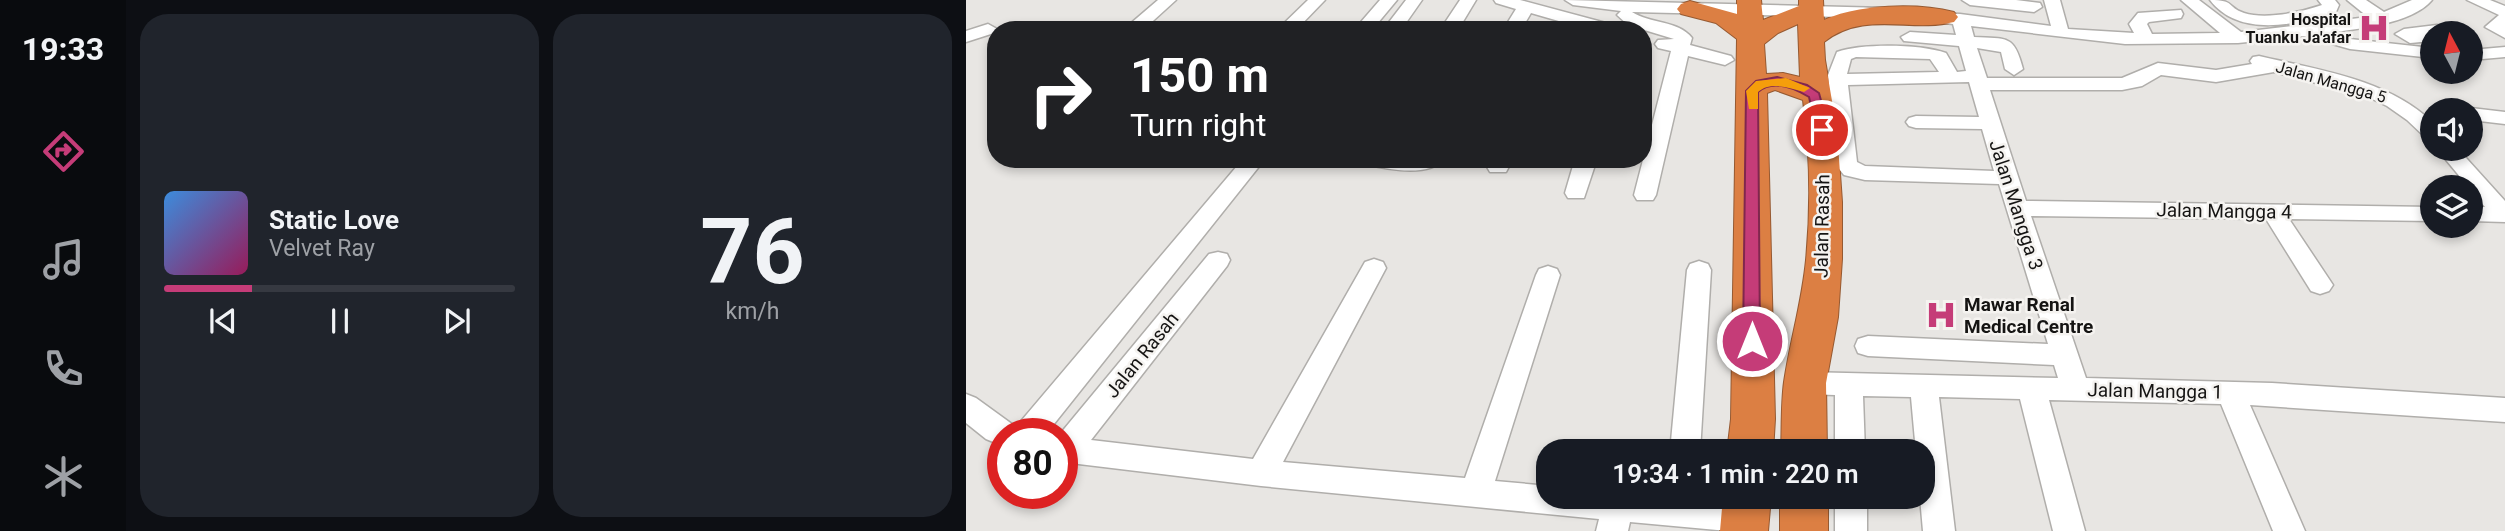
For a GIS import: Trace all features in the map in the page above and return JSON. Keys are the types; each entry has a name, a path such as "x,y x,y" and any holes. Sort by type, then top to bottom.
{"highway":[{"path":"1841,0 1960,19"},
{"path":"1690,9 1745,18 1769,27 1810,16 1831,23 1857,17 1960,19"},
{"path":"1690,9 1729,18 1740,24 1745,18"},
{"name":"Jalan Rasah","path":"1804,439 1805,383 1818,317 1824,258 1822,130 1831,80 1810,16"},
{"path":"1745,18 1752,91 1751,439"},
{"path":"1752,91 1760,84 1777,81 1795,84 1831,80"},
{"path":"1804,509 1804,531"}],"street":[{"path":"1143,21 1168,0"},
{"path":"1295,21 1317,0"},
{"path":"1371,21 1389,0"},
{"path":"1398,21 1414,0"},
{"path":"1455,21 1468,0"},
{"path":"1502,0 1560,21"},
{"path":"1573,0 1618,7 1690,9"},
{"path":"2052,0 2061,33"},
{"name":"Jalan Mangga 5","path":"2189,0 2251,58 2375,93 2411,110 2420,120"},
{"path":"2218,0 2236,16 2250,19 2316,12 2330,8 2331,5 2326,0"},
{"path":"2355,0 2379,18"},
{"path":"2379,18 2402,0"},
{"path":"1960,19 2061,33 2146,39 2232,39 2305,31 2379,18 2411,8 2424,0"},
{"path":"2475,0 2505,12"},
{"path":"1868,36 2033,3 2038,30"},
{"path":"1517,21 1526,7"},
{"path":"1618,7 1634,21"},
{"path":"2146,39 2138,24 2144,17 2175,15"},
{"path":"1652,40 1680,48 1745,18"},
{"path":"1960,19 2006,46 2014,69"},
{"name":"Jalan Mangga 3","path":"1960,19 2016,208 2076,390"},
{"path":"2505,19 2494,27 2505,33"},
{"path":"1652,26 1681,34 1683,38 1652,166"},
{"path":"966,37 987,29"},
{"path":"2305,31 2321,38 2350,44 2420,52"},
{"path":"2420,32 2404,34 2410,38 2420,37"},
{"path":"1948,72 1937,55 1854,52 1843,56 1831,80 1846,164 1852,170 2007,178"},
{"path":"1831,80 1948,72 1978,81 2122,85 2135,82 2158,69 2216,76 2274,66"},
{"path":"2411,110 2420,110"},
{"path":"2483,115 2505,118"},
{"path":"1916,122 1990,123"},
{"path":"2458,161 2505,215"},
{"path":"1041,418 1248,168"},
{"path":"1576,193 1583,168"},
{"path":"1645,195 1651,168"},
{"name":"Jalan Mangga 4","path":"2016,208 2420,214"},
{"path":"2272,211 2320,285"},
{"path":"2483,214 2505,215"},
{"name":"Jalan Rasah","path":"1078,433 1218,260"},
{"path":"1261,473 1374,268"},
{"path":"1686,439 1699,270"},
{"path":"1475,494 1548,275"},
{"path":"1868,346 2064,355"},
{"name":"Jalan Mangga 1","path":"1805,383 2032,390 2230,392 2505,410"},
{"path":"1849,384 1850,439"},
{"path":"1924,386 1939,531"},
{"path":"2032,390 2068,531"},
{"path":"2230,392 2289,531"},
{"path":"966,406 987,423"},
{"path":"1078,452 1475,494 1615,519 1660,509"},
{"path":"1705,509 1745,515"},
{"path":"1851,509 1851,531"}],"slow traffic":[{"path":"1753,106 1752,91 1760,84 1777,81 1804,88"}],"place":[{"name":"Hospital Tuanku Ja'afar","path":"2374,28"},
{"name":"Mawar Renal Medical Centre","path":"1941,315"}],"route":[{"path":"1752,341 1752,91 1760,84 1777,81 1803,88 1815,95 1822,130"}]}
